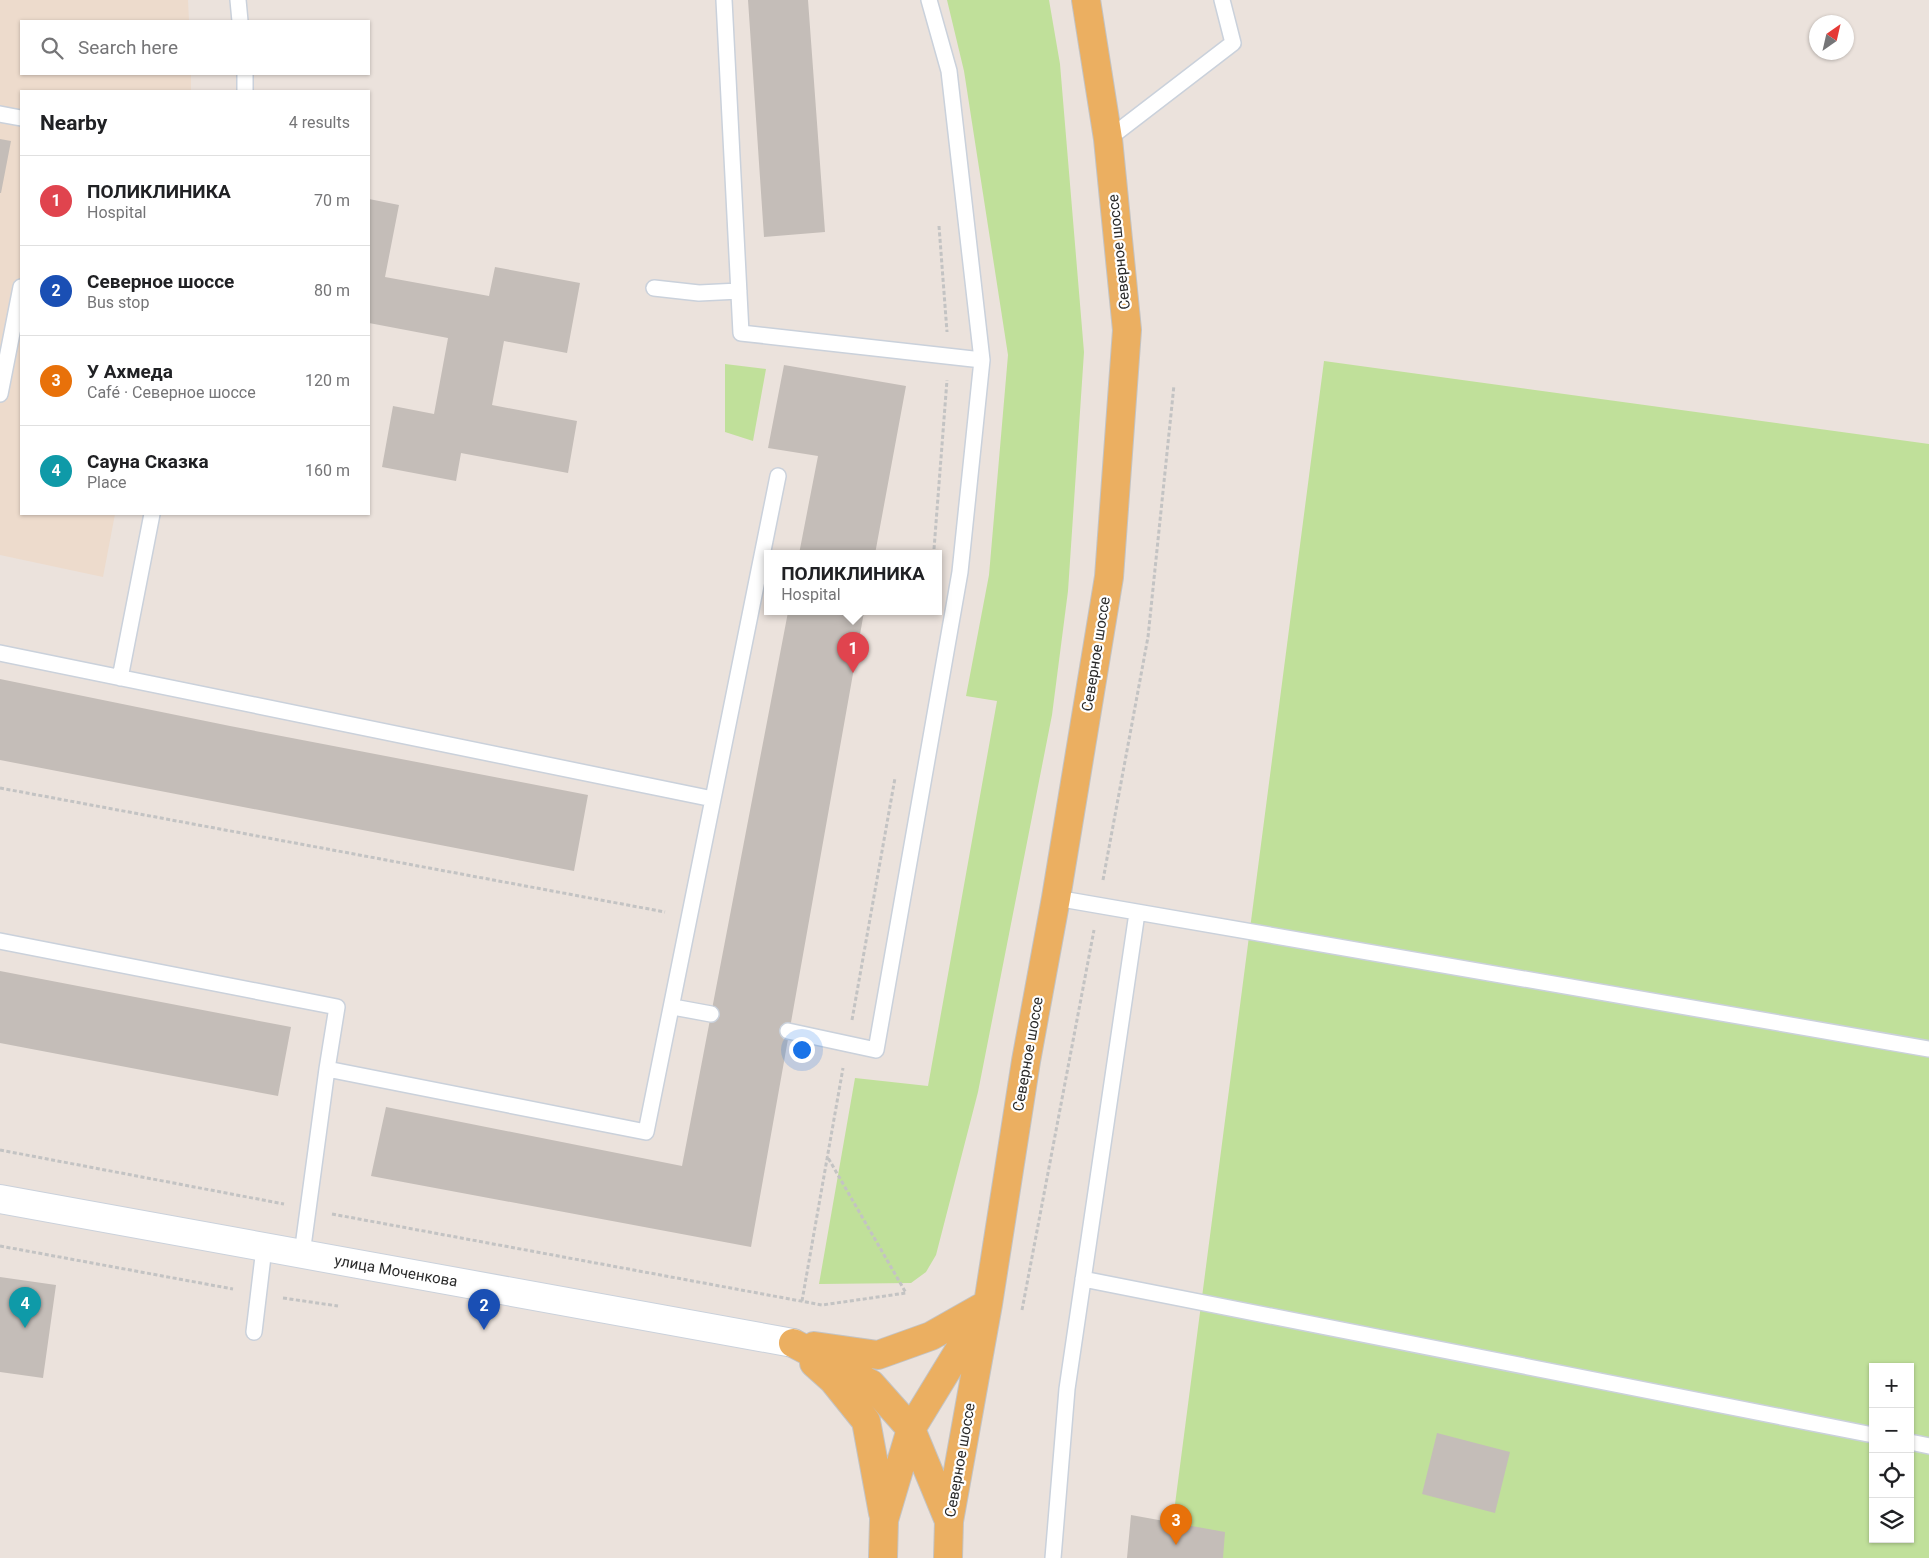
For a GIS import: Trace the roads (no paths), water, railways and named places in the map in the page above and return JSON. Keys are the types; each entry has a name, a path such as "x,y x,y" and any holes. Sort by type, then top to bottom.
{"main road":[{"name":"Северное шоссе","path":"948,1558 949,1522 988,1304 1026,1061 1056,898 1109,577 1127,330 1108,139 1086,0"},
{"name":"Северное шоссе","path":"883,1558 884,1520 910,1429 988,1304"},
{"path":"793,1343 878,1355 931,1336 988,1304"},
{"path":"793,1343 871,1384 910,1429 949,1522"},
{"path":"793,1343 832,1380 866,1421 884,1520"}],"street":[{"name":"улица Моченкова","path":"0,1199 793,1343"}],"lane":[{"path":"238,0 240,20"},
{"path":"724,0 741,333 982,360"},
{"path":"788,1031 876,1050 960,572 982,360 949,71 929,0"},
{"path":"1108,139 1233,43 1222,0"},
{"path":"245,75 245,90"},
{"path":"0,114 20,118"},
{"path":"654,288 699,293 739,291"},
{"path":"0,394 20,292"},
{"path":"326,1069 646,1132 673,1007 778,476"},
{"path":"120,678 152,515"},
{"path":"0,654 713,800"},
{"path":"1056,898 1929,1049"},
{"path":"1053,1558 1067,1389 1137,913"},
{"path":"0,942 337,1007 326,1069 302,1254"},
{"path":"673,1007 711,1014"},
{"path":"254,1332 264,1248"},
{"path":"1084,1279 1869,1434"},
{"path":"1914,1443 1929,1446"}],"place":[{"name":"ПОЛИКЛИНИКА","path":"853,673"},
{"name":"Сауна Сказка","path":"25,1328"},
{"name":"Северное шоссе","path":"484,1330"},
{"name":"У Ахмеда","path":"1176,1545"}]}
